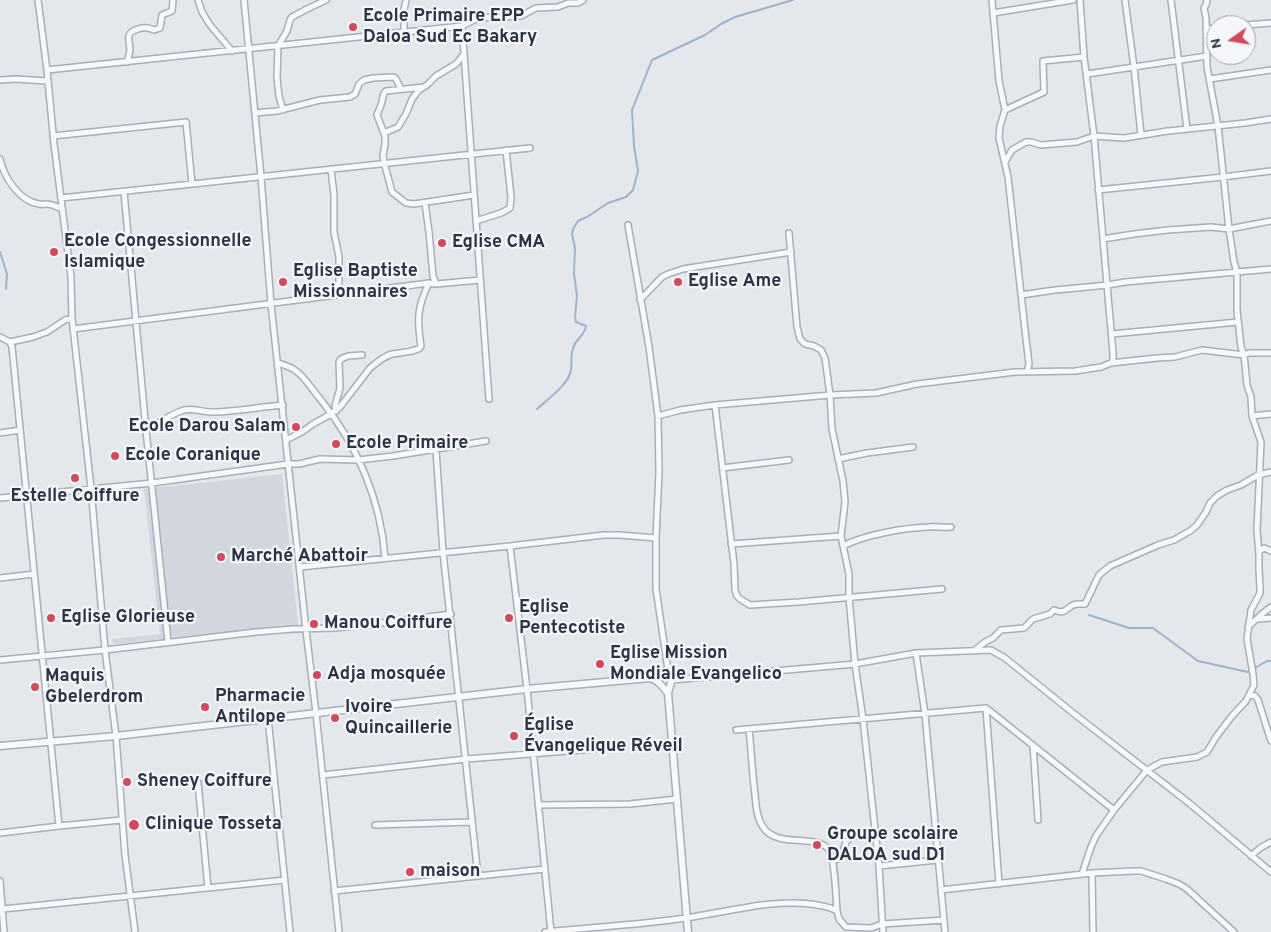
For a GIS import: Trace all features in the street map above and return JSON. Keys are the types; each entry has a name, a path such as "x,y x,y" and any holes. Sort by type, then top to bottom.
{"street":[{"path":"38,0 70,277 73,329 90,488 104,650 116,736 121,820 135,932"},
{"path":"127,62 130,52 128,40 130,33 140,28 148,27 154,30 160,28 162,15 172,11 173,0"},
{"path":"198,0 202,12 210,25 232,51"},
{"path":"244,0 262,177 271,304 339,932"},
{"path":"283,110 276,78 278,46 292,18 326,0"},
{"path":"404,32 406,0"},
{"path":"47,70 462,26 478,18 521,16 536,8 558,7 568,3 578,3 583,0"},
{"path":"992,0 999,81 1005,110 1000,126 999,138 1008,177 1014,223 1029,364 1027,372"},
{"path":"993,12 1073,0"},
{"path":"1080,0 1114,353 1111,363"},
{"path":"1125,0 1141,135"},
{"path":"1171,0 1188,129"},
{"path":"1206,18 1204,8 1207,0"},
{"path":"1256,24 1271,23"},
{"path":"462,26 489,399"},
{"path":"384,133 398,127 412,99 419,90 436,76 456,64 464,54"},
{"path":"1087,74 1206,56"},
{"path":"1005,110 1044,92 1043,61 1084,57"},
{"path":"1082,874 1096,836 1114,810 1147,770 1162,762 1197,757 1208,752 1216,737 1246,701 1254,686 1247,639 1251,610 1260,593 1257,530 1261,442 1252,416 1251,397 1247,385 1244,355 1241,347 1237,310 1237,272 1229,228 1218,126 1207,65"},
{"path":"1210,79 1271,70"},
{"path":"256,113 283,110 320,100 350,98 355,94 361,82 373,78 394,77 400,89"},
{"path":"0,80 16,78 48,81"},
{"path":"424,87 400,89 384,93 377,115 384,133 385,146 382,155 392,192 409,204 474,195"},
{"path":"1005,162 1012,150 1026,142 1041,145 1077,142 1094,136 1124,138 1188,129 1245,124 1271,119"},
{"path":"53,136 186,122 192,184"},
{"path":"60,198 530,148"},
{"path":"476,221 510,208 511,197 506,150"},
{"path":"0,159 9,181 25,197 40,204 49,204 62,209"},
{"path":"332,169 334,232 339,258 339,282 336,295"},
{"path":"1098,190 1223,178 1271,171"},
{"path":"124,192 168,642"},
{"path":"425,203 433,276 436,284"},
{"path":"1103,239 1168,230 1229,228 1271,221"},
{"path":"628,226 649,347 658,416 659,472 656,590 668,670 672,680 668,694 688,932"},
{"path":"789,233 797,327 800,339 805,344 821,350 825,358 832,430 844,492 841,536 849,574 849,597 855,664 876,833 883,932"},
{"path":"640,300 662,277 683,269 791,252"},
{"path":"1021,295 1125,282 1271,269"},
{"path":"73,329 429,283 480,280"},
{"path":"286,440 334,413 375,364 392,354 415,351 420,348 419,310 422,297 429,283"},
{"path":"10,342 39,336 65,320 72,318"},
{"path":"1112,334 1238,322"},
{"path":"0,337 10,342 12,347 59,826"},
{"path":"658,416 680,410 715,405 830,394 876,392 917,384 1015,372 1075,371 1101,367 1111,363 1175,357 1202,350 1244,355 1249,353 1271,353"},
{"path":"334,413 340,388 340,359 348,356 362,355"},
{"path":"278,363 296,371 302,376 334,413 349,440 366,475 376,506 381,524 385,558"},
{"path":"146,430 183,410 191,409 213,412 282,405"},
{"path":"715,405 732,544 735,590 737,596 745,603 750,605 790,603 942,589"},
{"path":"1252,416 1271,414"},
{"path":"0,433 20,430"},
{"path":"0,498 152,483 299,464 320,459 358,460 393,456 486,441"},
{"path":"838,459 913,447"},
{"path":"436,450 443,552 478,876"},
{"path":"722,468 789,460"},
{"path":"974,650 993,638 1001,630 1024,628 1033,618 1050,614 1054,610 1064,612 1071,606 1085,604 1099,575 1110,566 1174,540 1190,531 1217,496 1258,475 1271,472"},
{"path":"843,546 862,538 895,531 928,527 952,527"},
{"path":"300,567 604,535 656,538"},
{"path":"732,544 841,536"},
{"path":"510,546 527,689 551,932"},
{"path":"1259,551 1264,548 1271,551"},
{"path":"0,578 34,574"},
{"path":"1248,628 1271,607"},
{"path":"0,660 256,632 366,625 450,614"},
{"path":"1258,619 1271,618"},
{"path":"672,680 855,664 916,653 991,650 1005,658 1189,803 1271,872"},
{"path":"916,653 925,714 945,932"},
{"path":"0,746 116,736 459,696 650,678 668,670"},
{"path":"650,678 662,684 668,694"},
{"path":"1250,695 1255,696 1258,700 1271,741"},
{"path":"736,730 986,708 1114,810"},
{"path":"986,708 998,884"},
{"path":"268,718 290,932"},
{"path":"749,728 757,812 762,826 774,837 822,844 829,850 833,861 837,911 839,919 846,927 871,928 882,924 944,920"},
{"path":"1033,746 1038,820"},
{"path":"323,775 466,759 606,748"},
{"path":"198,783 208,888"},
{"path":"538,805 630,804 677,799"},
{"path":"0,833 121,820"},
{"path":"375,825 472,822"},
{"path":"833,861 840,858 846,842 852,836 876,833"},
{"path":"1251,856 1271,842"},
{"path":"879,866 938,860"},
{"path":"334,891 545,870"},
{"path":"941,890 1092,873 1141,871 1179,884 1234,932"},
{"path":"1092,873 1093,932"},
{"path":"3,909 285,880"},
{"path":"0,881 4,932"},
{"path":"545,932 686,918 742,908 790,903 821,906 837,911"}],"shaded area":[{"path":"282,474 298,625 114,644 112,639 160,634 144,489"}],"waterway":[{"path":"537,409 566,381 571,370 575,343 584,332 586,326 576,322 575,317 577,296 574,274 575,248 572,234 573,229 578,221 608,203 626,197 633,190 638,171 634,146 632,110 652,60 705,35 735,17 793,0"},
{"path":"0,252 7,274 6,289"},
{"path":"1089,615 1129,628 1153,628 1198,661 1248,672 1267,661 1271,661"}],"place":[{"name":"Ecole Primaire EPP Daloa Sud Ec Bakary","path":"353,27"},
{"name":"Eglise CMA","path":"442,243"},
{"name":"Ecole Congessionnelle Islamique","path":"54,252"},
{"name":"Eglise Baptiste Missionnaires","path":"283,282"},
{"name":"Eglise Ame","path":"678,282"},
{"name":"Ecole Darou Salam","path":"296,427"},
{"name":"Ecole Primaire","path":"336,444"},
{"name":"Ecole Coranique","path":"115,456"},
{"name":"Estelle Coiffure","path":"75,478"},
{"name":"Marché Abattoir","path":"221,557"},
{"name":"Eglise Glorieuse","path":"51,618"},
{"name":"Eglise Pentecotiste","path":"509,618"},
{"name":"Manou Coiffure","path":"314,624"},
{"name":"Eglise Mission Mondiale Evangelico","path":"600,664"},
{"name":"Adja mosquée","path":"317,675"},
{"name":"Maquis Gbelerdrom","path":"35,687"},
{"name":"Pharmacie Antilope","path":"205,707"},
{"name":"Ivoire Quincaillerie","path":"335,718"},
{"name":"Église Évangelique Réveil","path":"514,736"},
{"name":"Sheney Coiffure","path":"127,782"},
{"name":"Clinique Tosseta","path":"134,825"},
{"name":"Groupe scolaire DALOA sud D1","path":"817,845"},
{"name":"maison","path":"410,872"}]}
